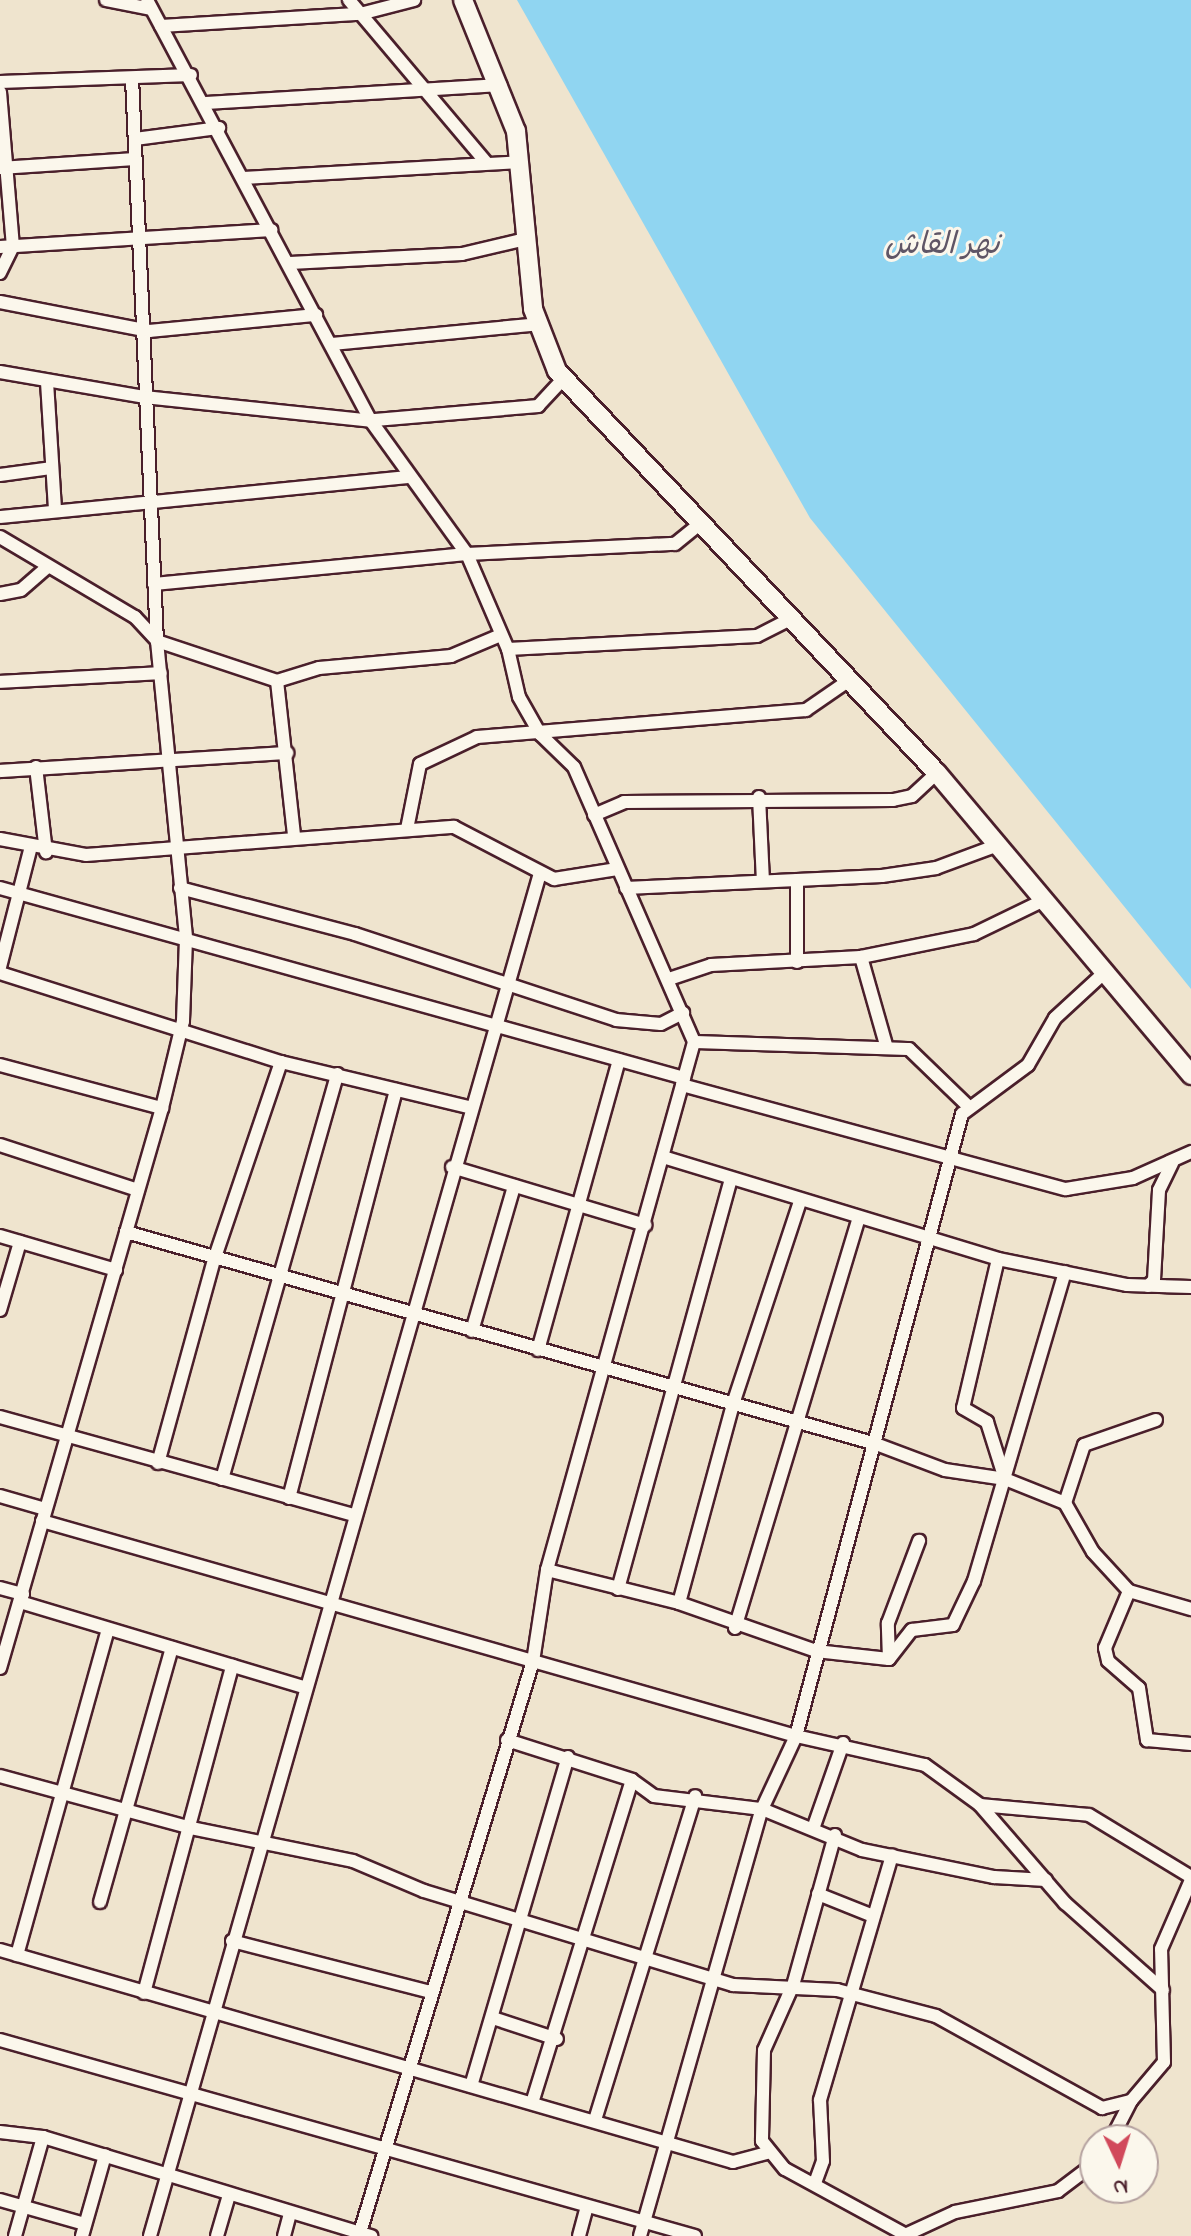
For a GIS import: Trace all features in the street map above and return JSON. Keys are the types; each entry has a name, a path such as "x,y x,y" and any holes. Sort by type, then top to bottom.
{"main road":[{"path":"463,0 500,85 519,162 538,324 563,379 702,522 788,620 937,773 995,846 1191,1075"}],"street":[{"path":"0,2132 43,2137 165,2177 363,2235 405,2068 533,1661 547,1570 694,1042 669,979 569,759 540,734 519,697 508,649 467,554 407,477 373,420 191,75 149,4 106,0"},
{"path":"349,0 417,86 486,162"},
{"path":"161,26 360,14 414,0"},
{"path":"0,82 191,75"},
{"path":"0,1668 162,1108 181,1030 186,939 157,641 132,78"},
{"path":"206,103 417,86 500,85"},
{"path":"0,92 6,247 0,273"},
{"path":"135,139 219,128"},
{"path":"3,168 135,159"},
{"path":"245,178 519,162"},
{"path":"6,247 271,230"},
{"path":"290,263 462,254 526,239"},
{"path":"0,302 165,330 316,315"},
{"path":"332,344 538,324"},
{"path":"0,372 144,397 373,420 538,406 563,379"},
{"path":"47,382 55,509"},
{"path":"0,475 51,468"},
{"path":"0,517 55,509 407,477"},
{"path":"154,584 467,554 675,544 702,522"},
{"path":"0,537 135,617 157,641 277,681 319,668 451,656 501,635"},
{"path":"0,594 21,590 47,567"},
{"path":"508,649 757,636 788,620"},
{"path":"0,682 161,673"},
{"path":"277,681 294,836"},
{"path":"407,829 425,758 488,734 540,734 806,710 848,681"},
{"path":"0,771 287,753"},
{"path":"36,767 46,852"},
{"path":"594,815 624,802 759,797 893,800 912,796 937,773"},
{"path":"759,797 763,881"},
{"path":"0,839 46,852 175,849 294,836 462,828 540,873 564,880 617,869"},
{"path":"0,967 31,846"},
{"path":"626,888 797,880 936,868 995,846"},
{"path":"150,2236 303,1687 334,1605 354,1515 413,1315 468,1107 540,873"},
{"path":"797,880 797,962"},
{"path":"0,888 493,1022 683,1082 1066,1189 1133,1178 1191,1152"},
{"path":"180,888 355,934 505,987 616,1020 661,1024 683,1013"},
{"path":"669,979 711,965 861,957 974,934 1044,900"},
{"path":"861,957 886,1045"},
{"path":"0,973 281,1062 468,1107"},
{"path":"642,2230 665,2139 762,1809 796,1736 816,1651 876,1444 947,1156 968,1106 1028,1065 1055,1018 1104,973"},
{"path":"694,1042 886,1045 909,1049 968,1106"},
{"path":"538,1350 619,1060"},
{"path":"158,1463 214,1260 281,1062"},
{"path":"0,1065 162,1108"},
{"path":"222,1479 283,1278 337,1074"},
{"path":"289,1498 340,1294 396,1090"},
{"path":"0,1145 138,1190"},
{"path":"663,1157 800,1201 929,1234 998,1259 1148,1286 1191,1287"},
{"path":"1148,1286 1154,1280 1159,1190 1173,1160"},
{"path":"452,1167 645,1225"},
{"path":"618,1589 671,1387 731,1179"},
{"path":"472,1331 514,1186"},
{"path":"679,1603 733,1404 800,1201"},
{"path":"735,1628 859,1217"},
{"path":"126,1232 214,1260 876,1444 945,1470 1005,1479 1065,1503 1093,1552 1129,1591 1191,1609"},
{"path":"0,1236 116,1270"},
{"path":"0,1310 20,1242"},
{"path":"998,1259 963,1408 987,1422 1005,1479"},
{"path":"889,1659 912,1630 958,1620 1005,1479 1065,1272"},
{"path":"0,1417 66,1439 354,1515"},
{"path":"1065,1503 1084,1445 1156,1420"},
{"path":"0,1496 43,1515 334,1605 796,1736 843,1743 925,1765 980,1805 1046,1880 1163,1990"},
{"path":"889,1659 888,1623 919,1541"},
{"path":"547,1570 679,1603 735,1628 816,1651 889,1659"},
{"path":"0,1588 108,1629 303,1687"},
{"path":"1129,1591 1105,1648 1108,1661 1139,1688 1147,1740 1191,1744"},
{"path":"17,1955 68,1792 108,1629"},
{"path":"100,1902 172,1648"},
{"path":"144,1993 191,1828 232,1666"},
{"path":"507,1740 568,1757 632,1780 654,1796 695,1796 762,1809 892,1855 994,1877 1046,1880"},
{"path":"814,1826 843,1743"},
{"path":"471,2086 496,2019 568,1757"},
{"path":"0,1776 68,1792 191,1828 353,1861 456,1902 713,1980 793,1985 855,1995 961,2026 1078,2101 1102,2108 1131,2101"},
{"path":"532,2103 557,2039 632,1780"},
{"path":"595,2120 648,1960 695,1796"},
{"path":"980,1805 1089,1815 1191,1878 1164,1929 1164,2062 1131,2101 1119,2124"},
{"path":"767,2153 760,2075 793,1985 835,1835"},
{"path":"815,2183 823,2161 820,2100 855,1995 873,1916 892,1855"},
{"path":"818,1894 873,1916"},
{"path":"232,1941 431,1992"},
{"path":"0,1950 211,2014 665,2139 733,2162 767,2153 906,2235 975,2206 1058,2191 1079,2175"},
{"path":"496,2019 557,2039"},
{"path":"0,2040 587,2207 642,2230 695,2236"},
{"path":"15,2236 43,2137"},
{"path":"0,2200 84,2230 105,2155"},
{"path":"217,2236 229,2195"},
{"path":"579,2236 587,2207"},
{"path":"284,2236 290,2213"}],"water":[{"name":"نهر القاش","path":"517,0 1191,0 1191,989 810,518"}]}
